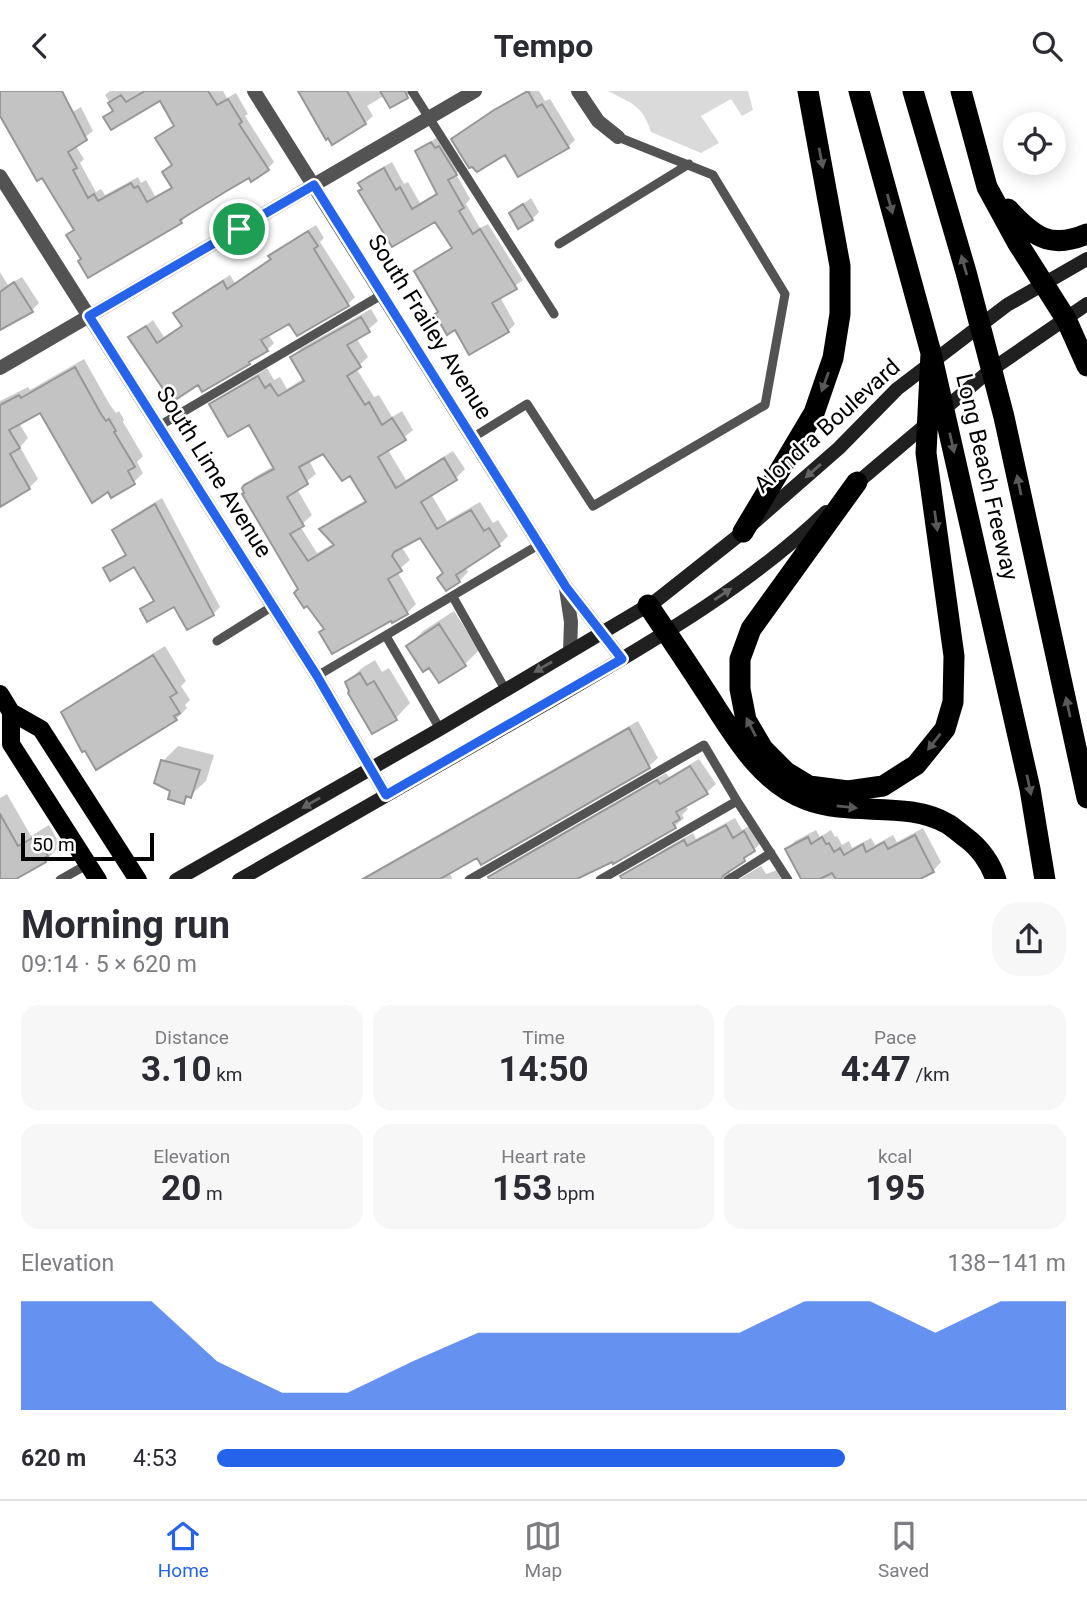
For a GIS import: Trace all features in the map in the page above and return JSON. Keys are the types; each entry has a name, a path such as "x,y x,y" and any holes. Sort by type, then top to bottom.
{"highway":[{"path":"743,532 814,413 834,358 840,314 840,265 808,91"},
{"name":"Long Beach Freeway","path":"859,91 931,353 1030,789 1045,879"},
{"name":"Long Beach Freeway","path":"913,91 966,272 1004,417 1087,798"},
{"path":"961,91 987,187 1043,285 1066,319 1087,366"},
{"path":"987,187 1026,230 1049,240 1070,241 1087,234"},
{"path":"857,482 751,629 740,659 740,688 746,720 763,749 786,772 809,786 848,791 883,786 916,765 945,729 953,702 954,656 926,453 931,353"},
{"path":"648,605 740,742 764,773 782,789 809,801 847,808 913,812 947,824 976,845 996,879"}],"main road":[{"name":"Alondra Boulevard","path":"178,879 440,729 648,605 743,532 839,448 897,389 1007,305 1087,259"},
{"path":"241,879 622,659 754,572 805,532 857,482 988,372 1087,305"},
{"path":"0,694 11,712 41,729 137,879"},
{"path":"11,712 11,744 97,879"}],"street":[{"name":"South Frailey Avenue","path":"254,91 566,587 622,659"},
{"path":"0,368 475,91"},
{"path":"578,91 598,121 618,137"},
{"name":"South Lime Avenue","path":"0,176 317,676 386,795"},
{"name":"South Frailey Avenue","path":"566,587 570,651"}],"lane":[{"path":"412,91 554,314"},
{"path":"472,438 527,404 593,506 765,405 785,294 713,175 618,137"},
{"path":"559,244 689,164"},
{"path":"159,426 383,294"},
{"path":"317,676 540,544"},
{"path":"453,597 505,689"},
{"path":"217,641 272,606"},
{"path":"386,636 440,729"},
{"path":"471,879 704,744 787,879"},
{"path":"602,879 737,801"},
{"path":"730,879 771,853"},
{"path":"62,879 88,864"}],"shaded area":[{"path":"608,91 748,91 753,110 742,116 731,99 701,116 719,143 701,153 651,132 640,110"}],"building":[{"path":"0,91 62,91 87,140 68,152 77,168 73,170 88,198 94,194 98,201 131,183 134,188 138,186 147,202 172,188 162,172 172,165 155,138 174,126 160,101 111,130 103,117 113,111 108,103 121,95 126,102 145,91 208,91 217,105 228,99 242,122 239,124 269,170 251,182 249,178 225,192 180,220 182,223 88,278 78,261 81,259 66,235 74,230 42,178 37,181 0,116"},
{"path":"298,91 347,91 366,124 332,145 328,138 326,140"},
{"path":"380,91 405,91 408,98 390,108"},
{"path":"528,91 537,107 542,104 569,148 518,177 505,155 477,172 472,167 469,168 451,139"},
{"path":"431,142 435,148 439,146 457,175 448,180 464,208 459,211 473,234 480,229 517,289 492,303 509,332 469,355 455,330 447,335 435,314 438,312 414,271 452,248 435,222 392,247 358,191 362,189 358,183 384,168 396,190 400,187 412,209 437,194 415,151"},
{"path":"523,204 533,220 518,229 509,213"},
{"path":"308,231 318,246 314,249 349,306 297,336 289,324 261,340 268,351 249,362 250,364 202,392 198,385 172,402 128,337 146,326 157,343 182,326 173,313 223,281 227,289 271,259 268,256"},
{"path":"14,282 33,312 0,330 0,292"},
{"path":"361,317 370,332 347,345 361,367 347,376 365,405 369,402 382,425 392,418 406,440 378,457 396,488 444,458 457,480 421,502 437,529 471,510 484,531 489,528 500,546 456,575 460,582 446,591 437,578 443,573 420,538 394,552 392,556 402,571 388,579 408,614 332,654 319,632 324,629 294,593 298,589 242,494 244,485 274,469 249,425 228,437 209,404 258,376 265,388 270,384 278,396 304,381 290,357","holes":["323,454 342,481 350,476 366,502 319,529 334,545 308,561 290,534 304,526 287,497 308,484 299,467"]},
{"path":"75,367 101,414 106,421 109,419 135,467 128,471 135,484 111,498 108,492 92,503 40,413 9,430 20,448 10,454 30,489 0,507 0,405 19,395 21,398"},
{"path":"155,504 214,615 187,630 174,607 147,622 140,609 154,601 134,567 110,581 103,568 126,555 112,530"},
{"path":"439,624 466,666 439,683 429,668 423,672 406,646"},
{"path":"153,655 177,693 170,697 180,713 174,716 177,720 96,770 85,751 82,752 61,712"},
{"path":"360,673 367,685 374,681 397,720 372,734 348,693 345,682"},
{"path":"629,728 650,768 481,865 477,858 440,879 363,879"},
{"path":"161,760 200,770 191,798 186,796 184,804 168,799 170,791 154,783"},
{"path":"690,766 708,794 676,812 680,819 673,823 676,828 613,864 612,862 577,879 489,879 488,877 657,780 660,784"},
{"path":"0,814 18,846 36,836 48,856 44,858 46,862 16,879 0,879"},
{"path":"726,825 733,838 744,831 755,851 721,879 622,879 620,876 684,840 687,846"},
{"path":"915,835 934,872 920,879 836,879 832,873 820,879 801,879 785,849 808,837 811,844 822,837 834,852 840,848 844,855 863,844 866,852 884,842 888,849"}],"route":[{"path":"314,185 566,587 622,659 386,795 317,676 89,316 239,229 314,185"}]}
